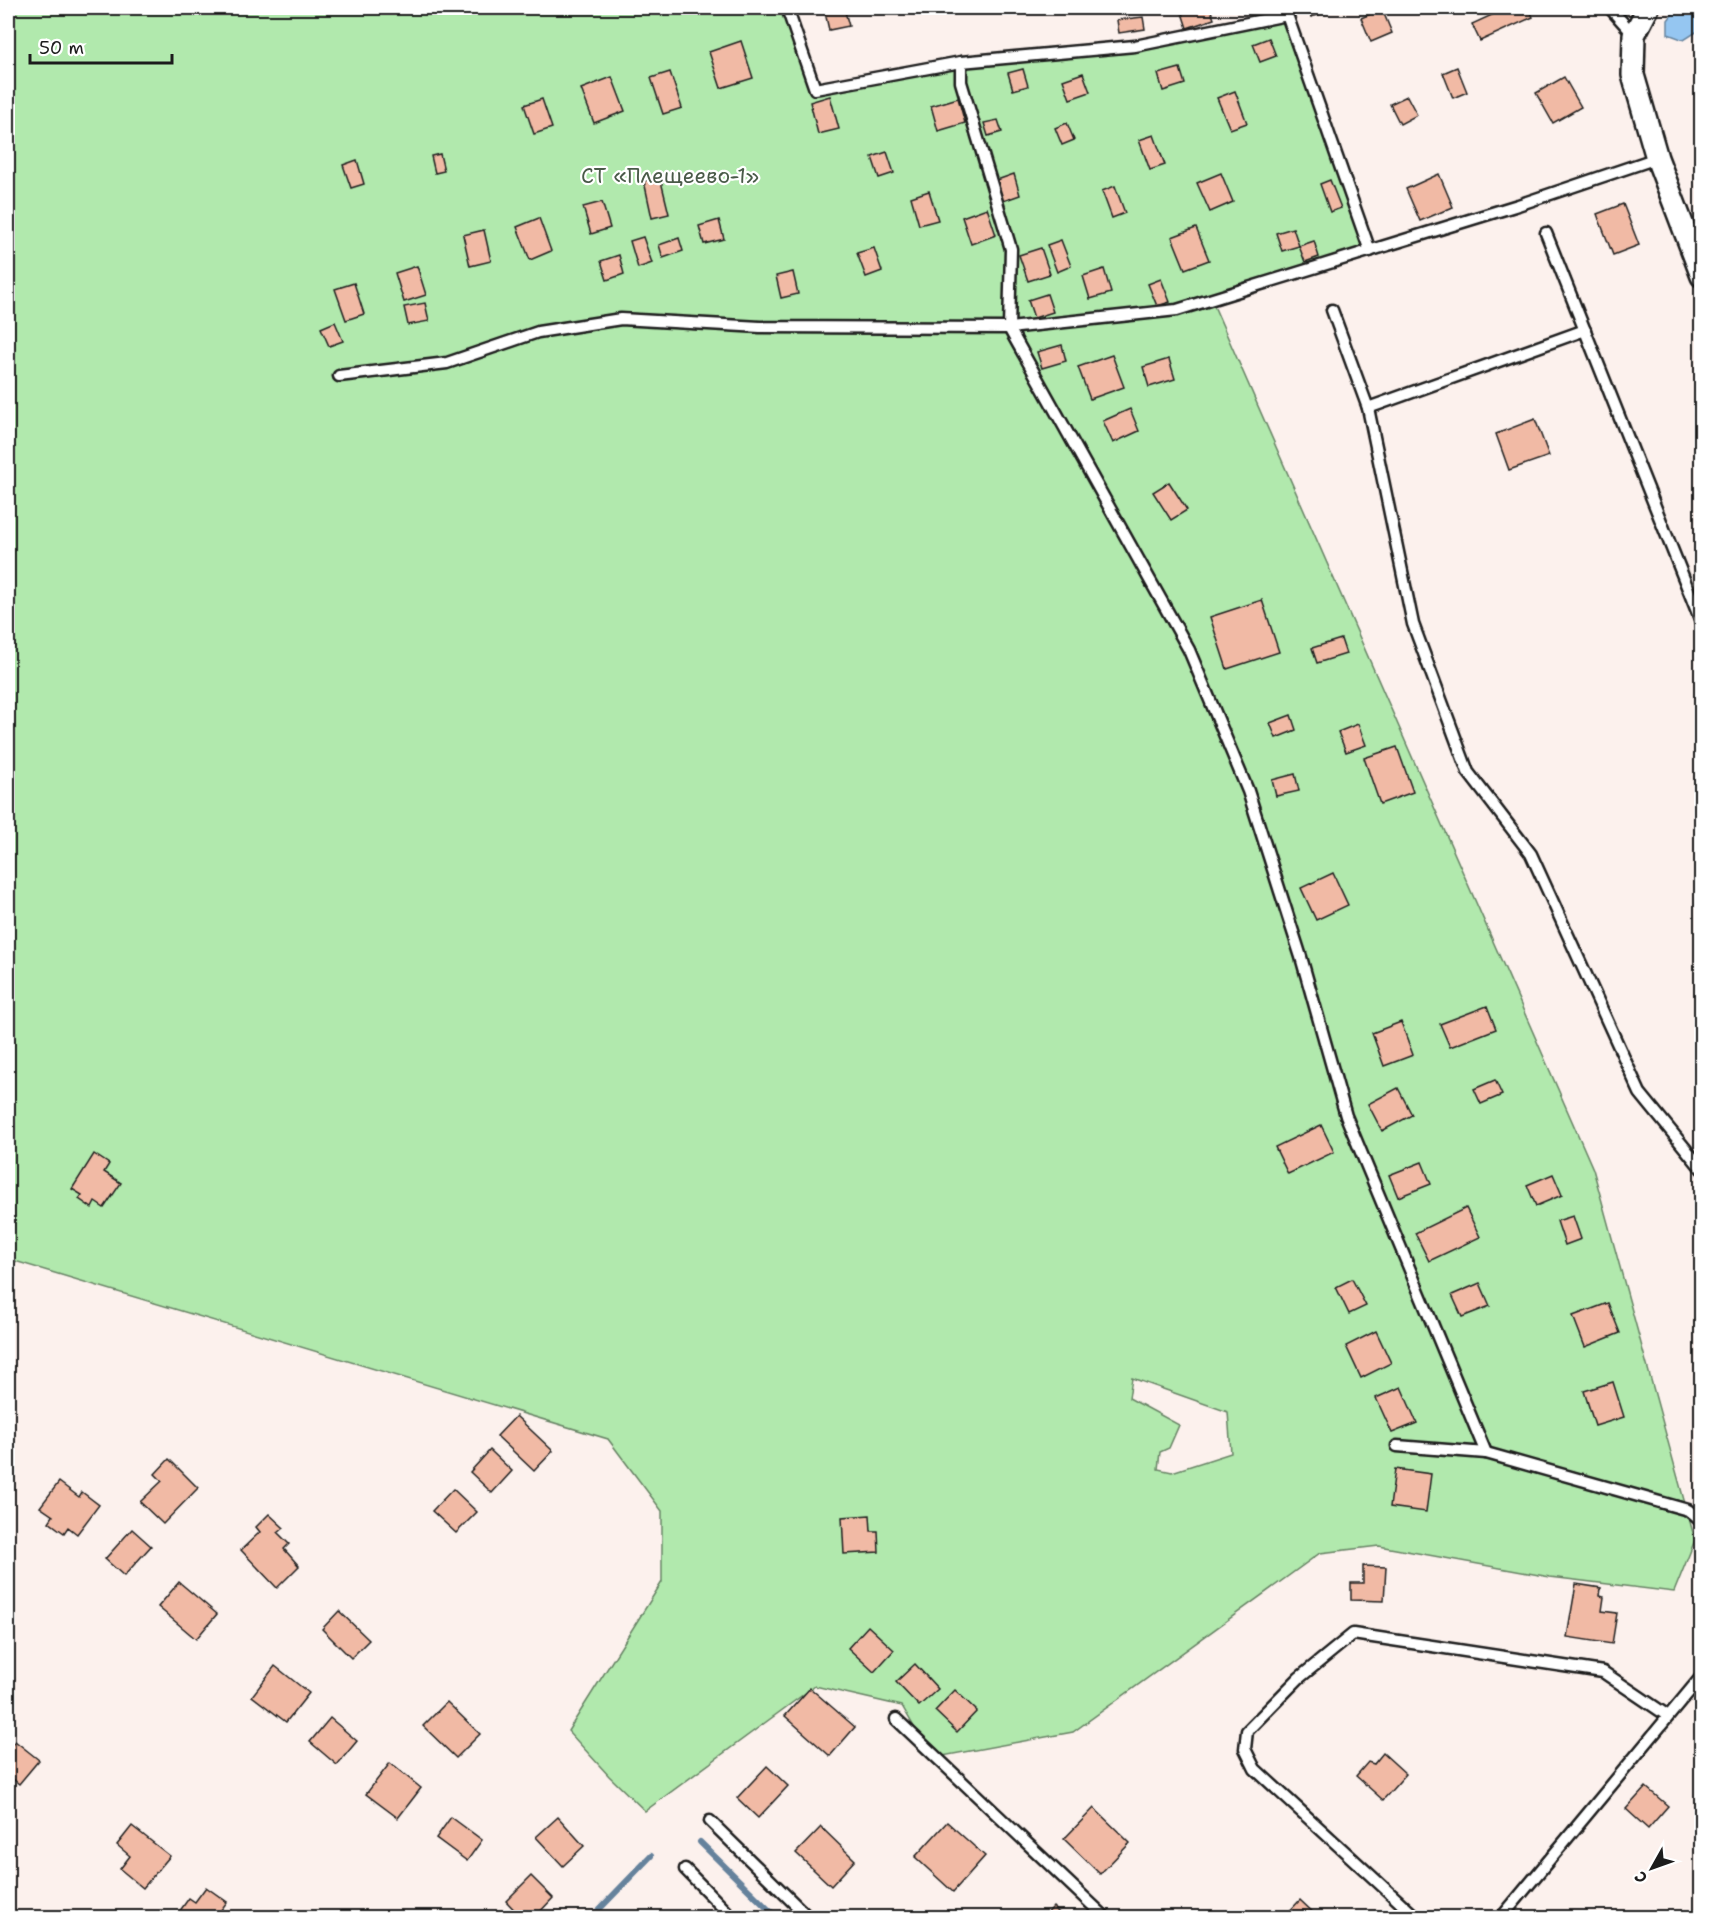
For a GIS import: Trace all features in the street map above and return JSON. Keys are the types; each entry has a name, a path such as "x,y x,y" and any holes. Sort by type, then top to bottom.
{"street":[{"path":"1648,8 1634,35 1633,75 1657,158 1701,276"}],"lane":[{"path":"787,8 815,89 961,62 1135,46 1287,15 1370,251"},
{"path":"1610,8 1634,35"},
{"path":"961,62 961,82 1011,249 1009,328 1190,650 1248,791 1301,957 1346,1116 1486,1453"},
{"path":"339,376 447,363 538,332 621,319 760,327 1009,328 1177,310 1518,205 1657,158"},
{"path":"1546,232 1701,624"},
{"path":"1332,310 1368,408 1413,624 1468,772 1531,854 1640,1093 1701,1169"},
{"path":"1368,408 1585,330"},
{"path":"1397,1446 1486,1453 1688,1510 1701,1522"},
{"path":"1417,1917 1255,1769 1245,1749 1247,1731 1299,1678 1344,1641 1353,1634 1604,1672 1668,1716"},
{"path":"1501,1917 1701,1676"},
{"path":"896,1719 1107,1917"},
{"path":"710,1821 809,1917"},
{"path":"685,1869 733,1917"}],"green space":[{"name":"СТ «Плещеево-1»","path":"8,8 787,8 815,89 961,62 1135,46 1287,15 1370,251 1211,299 1593,1169 1695,1540 1674,1592 1550,1577 1379,1546 1320,1553 1073,1732 932,1758 902,1706 815,1686 645,1811 568,1731 662,1582 662,1511 608,1439 8,1259","holes":["1132,1378 1228,1412 1231,1453 1172,1472 1158,1469 1160,1452 1169,1448 1179,1425 1129,1398"]}],"water":[{"path":"1677,8 1694,8 1701,15 1701,29 1684,40 1668,34 1668,20"}],"building":[{"path":"824,8 844,8 849,26 829,30"},
{"path":"1196,8 1210,8 1214,19 1187,28 1182,13"},
{"path":"1308,8 1341,8 1311,17"},
{"path":"1507,8 1529,8 1533,17 1480,41 1472,24"},
{"path":"1382,9 1392,33 1371,42 1361,18"},
{"path":"1143,17 1145,29 1119,33 1117,20"},
{"path":"1269,38 1276,56 1260,62 1253,44"},
{"path":"741,41 753,78 721,88 709,52"},
{"path":"1457,67 1467,92 1453,98 1443,73"},
{"path":"1180,68 1185,84 1163,91 1158,74"},
{"path":"1023,69 1028,86 1013,90 1008,73"},
{"path":"670,72 682,108 663,114 651,78"},
{"path":"1083,73 1090,92 1070,99 1063,80"},
{"path":"612,77 625,111 594,123 581,89"},
{"path":"1564,77 1581,107 1553,123 1536,93"},
{"path":"1235,91 1247,123 1230,129 1217,98"},
{"path":"830,96 839,129 818,134 810,102"},
{"path":"1407,96 1417,115 1400,124 1390,104"},
{"path":"958,98 965,123 938,131 931,106"},
{"path":"542,99 552,128 534,134 524,105"},
{"path":"998,120 1002,132 988,136 984,123"},
{"path":"1067,123 1074,140 1062,145 1055,128"},
{"path":"1154,135 1165,165 1150,170 1139,140"},
{"path":"887,152 894,173 879,178 872,157"},
{"path":"440,154 444,171 435,173 431,156"},
{"path":"357,160 364,184 351,188 343,165"},
{"path":"1221,173 1233,202 1210,212 1197,183"},
{"path":"1014,174 1020,195 1003,201 997,180"},
{"path":"1439,174 1453,207 1420,221 1406,189"},
{"path":"660,177 669,214 652,218 644,181"},
{"path":"1330,180 1341,208 1330,212 1320,184"},
{"path":"1115,186 1125,213 1112,218 1102,191"},
{"path":"929,191 938,220 919,225 911,197"},
{"path":"602,202 610,228 591,234 583,207"},
{"path":"1623,204 1639,245 1613,255 1597,214"},
{"path":"987,208 996,235 971,244 962,217"},
{"path":"539,218 551,251 530,260 517,227"},
{"path":"719,220 724,239 704,244 699,226"},
{"path":"1196,228 1209,260 1185,269 1172,237"},
{"path":"1293,228 1299,246 1282,251 1276,233"},
{"path":"484,230 491,261 470,266 463,235"},
{"path":"643,237 652,263 638,268 630,241"},
{"path":"679,238 683,251 663,258 659,245"},
{"path":"1061,240 1071,266 1057,272 1047,245"},
{"path":"1314,241 1319,257 1305,262 1299,246"},
{"path":"874,248 882,271 866,277 857,253"},
{"path":"1041,248 1050,274 1028,281 1019,255"},
{"path":"619,255 624,274 607,280 601,261"},
{"path":"417,266 426,295 404,302 395,273"},
{"path":"1104,269 1111,293 1090,299 1083,276"},
{"path":"793,272 798,294 781,298 776,276"},
{"path":"1161,279 1170,302 1157,306 1148,284"},
{"path":"354,283 364,314 346,320 335,289"},
{"path":"1047,294 1053,312 1034,318 1028,300"},
{"path":"425,303 429,321 408,325 404,307"},
{"path":"335,322 343,341 329,346 321,328"},
{"path":"1062,345 1066,361 1042,368 1037,352"},
{"path":"1112,355 1124,387 1090,399 1078,367"},
{"path":"1169,359 1175,379 1149,387 1143,367"},
{"path":"1130,409 1139,431 1113,443 1103,421"},
{"path":"1535,419 1549,456 1509,470 1496,434"},
{"path":"1169,482 1187,510 1171,520 1153,492"},
{"path":"1262,600 1279,652 1227,669 1210,617"},
{"path":"1341,639 1346,654 1317,663 1312,648"},
{"path":"1291,715 1296,730 1276,738 1270,723"},
{"path":"1358,724 1366,745 1346,752 1338,732"},
{"path":"1397,747 1413,792 1380,804 1364,758"},
{"path":"1295,774 1299,791 1276,796 1272,780"},
{"path":"1333,873 1348,905 1316,920 1301,888"},
{"path":"1487,1006 1496,1029 1450,1047 1440,1024"},
{"path":"1401,1022 1413,1055 1384,1066 1372,1033"},
{"path":"1495,1080 1502,1095 1481,1104 1474,1089"},
{"path":"1398,1088 1412,1115 1382,1131 1368,1104"},
{"path":"1321,1125 1334,1152 1288,1174 1275,1147"},
{"path":"94,1154 109,1164 104,1172 121,1183 104,1208 95,1202 92,1208 79,1199 82,1195 72,1189"},
{"path":"1422,1162 1431,1184 1398,1197 1389,1175"},
{"path":"1553,1174 1562,1195 1536,1206 1527,1185"},
{"path":"1466,1208 1480,1237 1429,1261 1415,1233"},
{"path":"1573,1216 1581,1239 1565,1245 1557,1221"},
{"path":"1352,1279 1366,1306 1349,1314 1336,1287"},
{"path":"1480,1283 1490,1306 1462,1317 1452,1295"},
{"path":"1608,1303 1620,1333 1585,1347 1573,1316"},
{"path":"1376,1331 1391,1363 1361,1378 1346,1346"},
{"path":"1613,1382 1624,1417 1595,1426 1584,1391"},
{"path":"1401,1387 1417,1423 1392,1433 1376,1398"},
{"path":"516,1416 553,1451 534,1471 497,1436"},
{"path":"490,1450 512,1471 492,1493 470,1472"},
{"path":"169,1459 198,1488 163,1524 140,1502 162,1481 155,1474"},
{"path":"1395,1469 1431,1474 1426,1512 1390,1507"},
{"path":"59,1482 79,1497 82,1492 99,1505 77,1534 68,1527 64,1533 49,1522 53,1516 40,1507"},
{"path":"453,1489 477,1512 456,1533 432,1511"},
{"path":"269,1514 284,1528 278,1533 289,1544 284,1549 299,1566 277,1588 241,1550 260,1532 256,1527"},
{"path":"870,1515 871,1531 878,1531 879,1552 844,1554 842,1517"},
{"path":"132,1529 151,1546 124,1576 105,1559"},
{"path":"1363,1566 1386,1567 1384,1601 1351,1600 1351,1583 1363,1583"},
{"path":"179,1582 217,1614 196,1639 158,1607"},
{"path":"1576,1584 1601,1588 1600,1596 1604,1597 1602,1611 1617,1613 1612,1644 1567,1637"},
{"path":"339,1611 369,1640 351,1658 322,1629"},
{"path":"868,1626 894,1650 874,1672 848,1648"},
{"path":"915,1664 938,1689 919,1706 896,1682"},
{"path":"275,1666 309,1693 286,1722 252,1696"},
{"path":"810,1688 855,1727 830,1756 785,1716"},
{"path":"955,1690 977,1711 957,1732 935,1711"},
{"path":"447,1702 480,1734 456,1758 423,1726"},
{"path":"330,1718 357,1741 337,1765 310,1742"},
{"path":"15,1741 39,1760 19,1784 8,1775 8,1750"},
{"path":"1383,1753 1406,1774 1383,1800 1356,1776 1368,1762 1374,1764"},
{"path":"390,1763 421,1788 398,1818 366,1794"},
{"path":"767,1766 788,1786 758,1818 737,1798"},
{"path":"1646,1787 1668,1806 1648,1829 1626,1809"},
{"path":"1094,1808 1130,1843 1100,1874 1064,1839"},
{"path":"451,1817 482,1840 467,1861 436,1838"},
{"path":"558,1817 584,1846 563,1866 536,1837"},
{"path":"947,1822 985,1856 953,1892 915,1857"},
{"path":"132,1826 170,1856 143,1888 120,1869 130,1856 117,1845"},
{"path":"821,1827 855,1860 831,1886 796,1853"},
{"path":"531,1876 553,1898 534,1918 522,1918 506,1901"},
{"path":"206,1887 227,1902 215,1918 180,1918 177,1915 189,1898 195,1902"},
{"path":"1300,1900 1319,1918 1283,1918"},
{"path":"1053,1907 1064,1918 1043,1918"}],"waterway":[{"path":"700,1842 777,1918"},
{"path":"591,1918 651,1856"}]}
